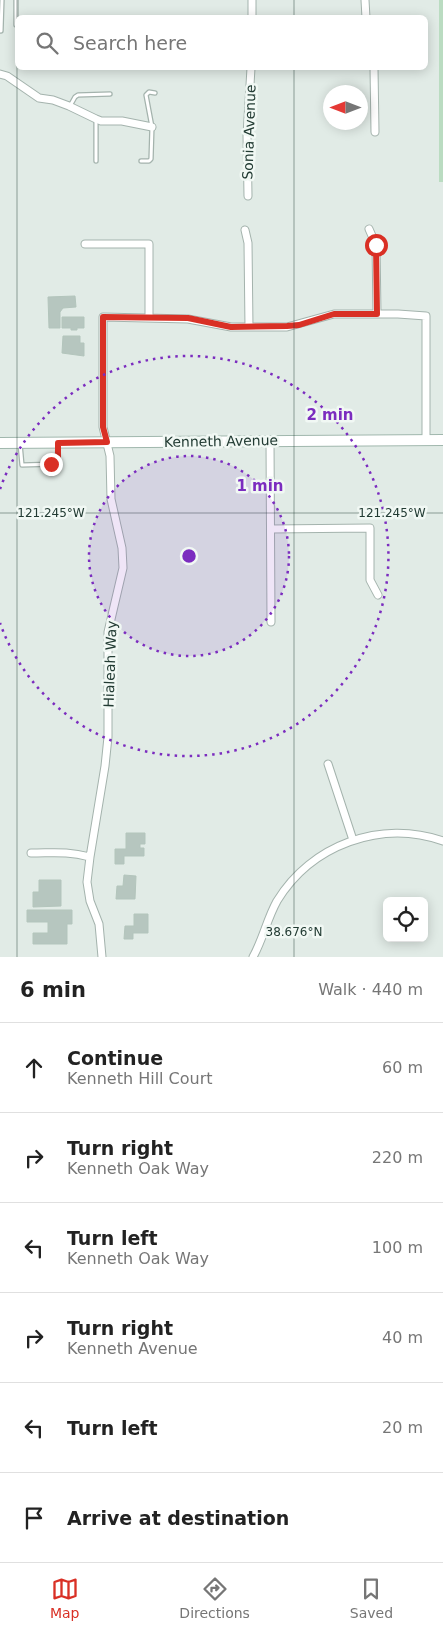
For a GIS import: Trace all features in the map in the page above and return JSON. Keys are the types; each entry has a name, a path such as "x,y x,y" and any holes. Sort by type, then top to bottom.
{"main road":[{"name":"Kenneth Avenue","path":"0,443 443,440"}],"street":[{"path":"252,0 252,15"},
{"path":"364,0 366,15"},
{"name":"Sonia Avenue","path":"248,196 247,135 251,70"},
{"path":"374,70 375,132"},
{"path":"0,74 7,76 39,98 53,100 70,106 101,121 122,121 152,127"},
{"path":"369,229 376,245 377,314"},
{"path":"245,230 248,243 249,327"},
{"path":"85,244 149,244 149,318 188,318 225,326 249,327 299,325 334,314 426,316 426,440"},
{"name":"Hialeah Way","path":"102,957 99,924 88,895 87,882 108,737 108,632 123,568 122,548 111,499 111,471 103,427 103,317 149,318"},
{"path":"270,440 271,622"},
{"path":"271,529 370,528 370,580 378,596"},
{"path":"328,764 353,840"},
{"path":"253,957 277,902 294,879 327,852 353,840 391,834 424,836 443,841"},
{"path":"32,853 66,852 90,857"}],"lane":[{"path":"1,32 2,0"},
{"path":"16,0 16,15"},
{"path":"141,161 149,161 151,159 152,127 146,96 149,92 155,93"},
{"path":"70,106 78,95 110,94"},
{"path":"96,119 96,161"},
{"path":"20,443 22,465 57,464 58,443"}],"green space":[{"path":"439,0 443,0 443,182 439,182"}],"building":[{"path":"75,296 76,307 63,308 60,312 60,328 49,328 48,297"},
{"path":"62,317 84,317 84,328 71,330 71,328 62,328"},
{"path":"63,336 80,336 80,343 84,343 84,356 62,353"},
{"path":"126,833 145,833 145,844 140,844 140,848 144,848 144,856 124,856 124,864 115,864 115,849 126,849"},
{"path":"124,875 136,876 135,899 116,899 117,886 123,886"},
{"path":"39,880 61,880 61,906 33,907 33,892 39,892"},
{"path":"27,910 72,910 72,924 67,924 67,944 33,944 33,933 48,933 48,922 27,922"},
{"path":"134,914 148,914 148,933 133,933 133,939 124,939 125,926 134,926"}],"route":[{"path":"51,464 57,464 58,461 58,443 107,442 103,427 103,317 188,318 231,327 299,325 334,314 377,314 376,245"}]}
